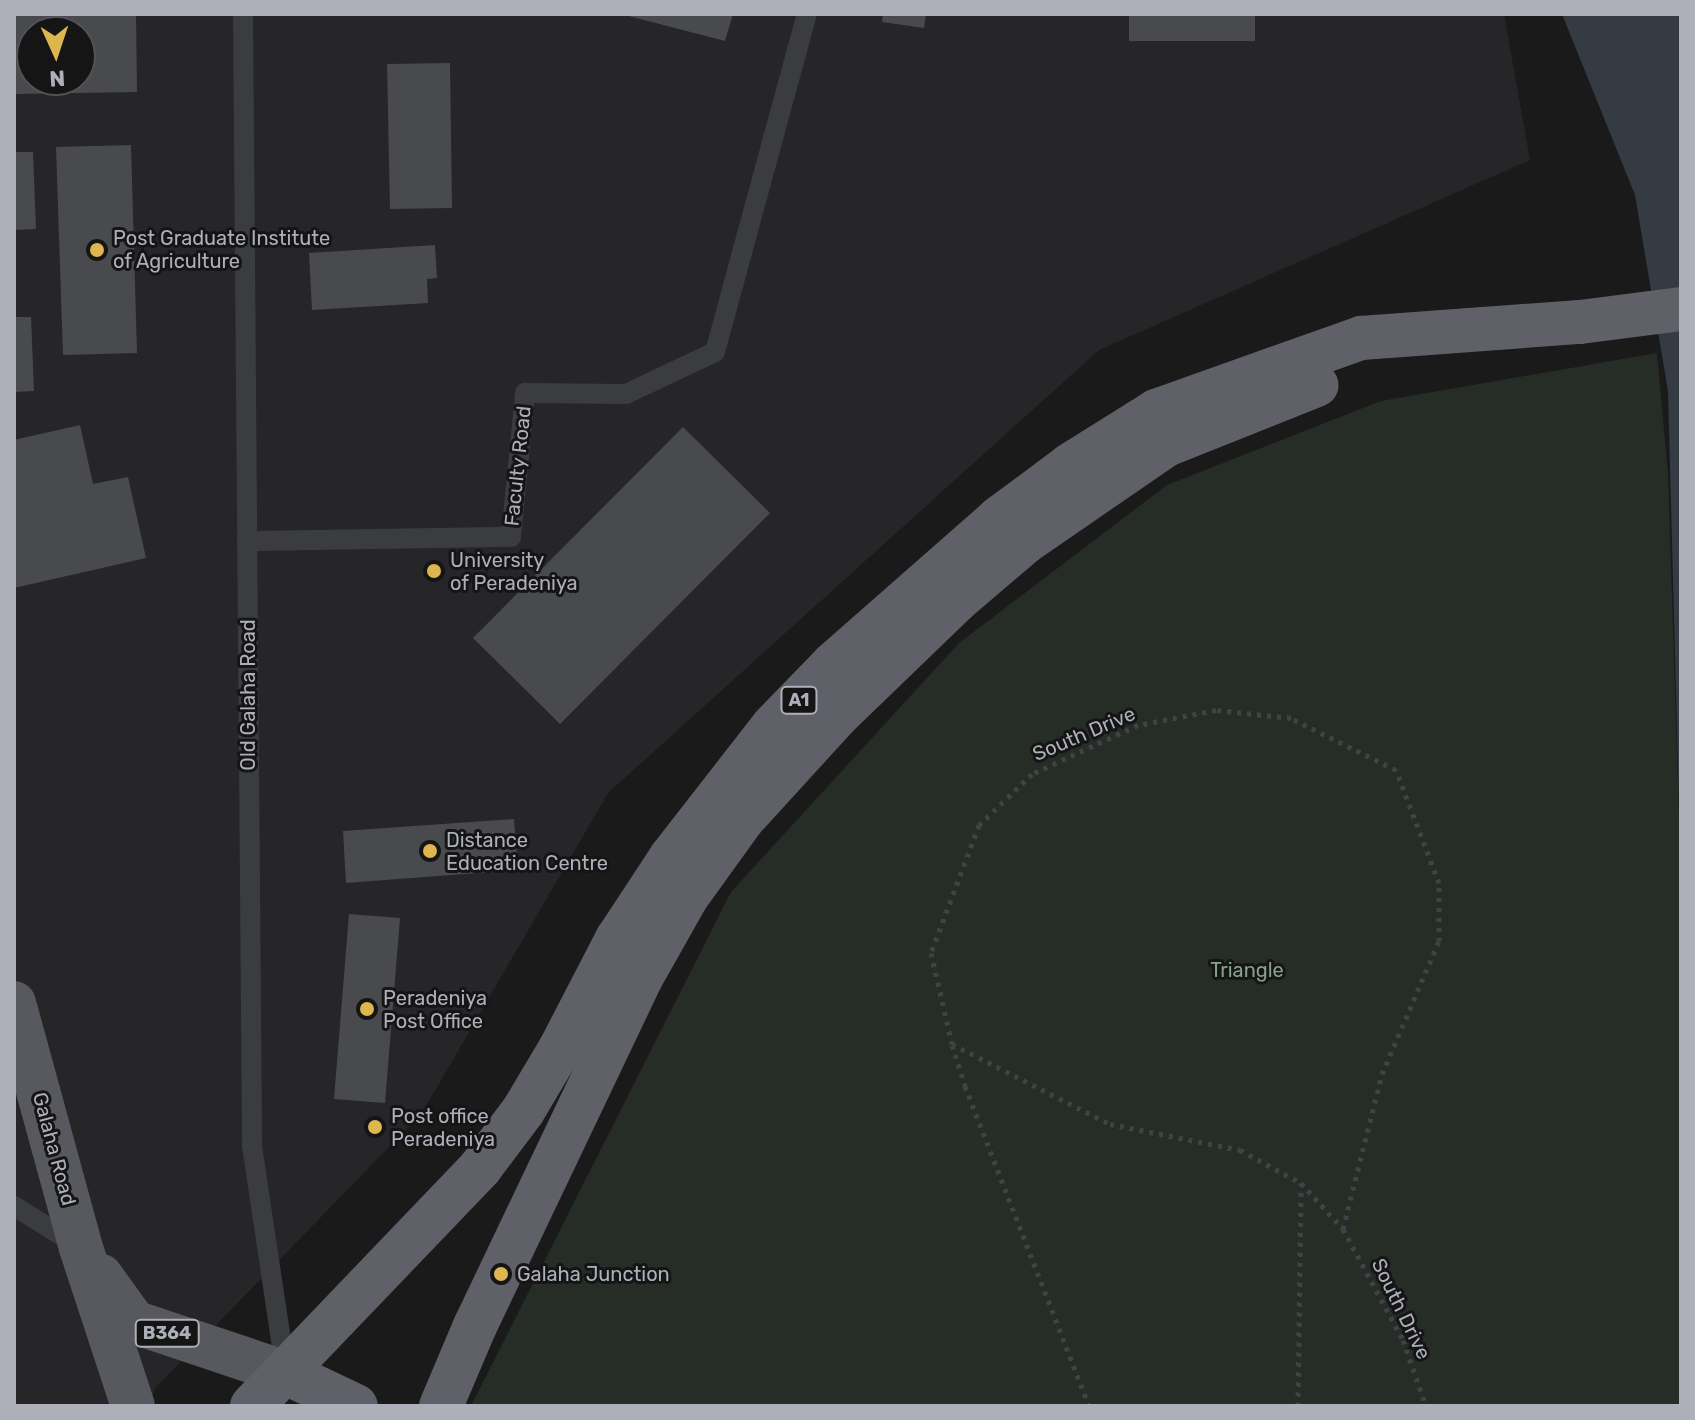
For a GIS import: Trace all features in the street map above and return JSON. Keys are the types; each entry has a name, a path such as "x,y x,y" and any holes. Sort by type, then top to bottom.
{"highway":[{"name":"A1","path":"252,1406 480,1168 523,1111 561,1047 617,939 656,880 773,726 878,623 999,518 1070,465 1156,411 1361,338 1580,322 1681,309"},
{"name":"A1","path":"441,1406 475,1326 641,978 686,898 742,820 837,716 956,601 1025,542 1166,445 1371,366 1580,322"},
{"path":"286,1373 356,1406"}],"main road":[{"name":"Galaha Road","path":"14,1003 81,1248 133,1406"},
{"name":"Galaha Road","path":"81,1248 134,1322 286,1373"}],"lane":[{"name":"Old Galaha Road","path":"243,14 252,1146 286,1373"},
{"name":"Faculty Road","path":"247,541 511,537 525,393 626,394 715,352 807,14"},
{"path":"14,1206 81,1248"}],"path":[{"name":"South Drive","path":"1343,1229 1382,1074 1439,941 1439,883 1396,770 1291,718 1216,710 1138,725 1032,774 979,825 931,953 952,1044 1110,1124 1240,1150 1301,1183 1343,1229 1403,1340 1426,1406"},
{"path":"952,1044 965,1086 1089,1406"},
{"path":"1298,1406 1301,1183"}],"shaded area":[{"name":"University of Peradeniya","path":"14,14 1504,14 1530,160 1099,350 608,793 422,1113 155,1388 149,1406 14,1406"},
{"path":"1562,14 1681,14 1681,880 1668,391 1635,195"}],"green space":[{"name":"Triangle","path":"1657,353 1668,474 1681,880 1681,1406 471,1406 731,892 959,643 1167,485 1381,401"}],"building":[{"path":"136,14 137,92 96,93 96,16 16,16"},
{"path":"621,14 733,14 725,41"},
{"path":"883,14 926,14 924,28 882,22"},
{"path":"1129,14 1255,14 1255,41 1129,41"},
{"path":"450,63 452,208 390,209 387,64"},
{"name":"Post Graduate Institute of Agriculture","path":"131,145 137,353 63,355 56,147"},
{"path":"14,152 33,152 36,229 14,230"},
{"path":"435,245 437,278 427,279 428,303 312,310 309,253"},
{"path":"14,317 31,317 34,391 14,392"},
{"path":"80,425 93,484 128,477 146,558 14,588 14,440"},
{"path":"683,427 770,513 560,724 473,638"},
{"name":"Distance Education Centre","path":"514,819 518,870 346,883 343,831"},
{"name":"Peradeniya Post Office","path":"349,914 400,918 385,1103 334,1099"}],"place":[{"name":"Post Graduate Institute of Agriculture","path":"97,250"},
{"name":"University of Peradeniya","path":"434,571"},
{"name":"Distance Education Centre","path":"430,851"},
{"name":"Peradeniya Post Office","path":"367,1009"},
{"name":"Post office Peradeniya","path":"375,1127"},
{"name":"Galaha Junction","path":"501,1274"}]}
